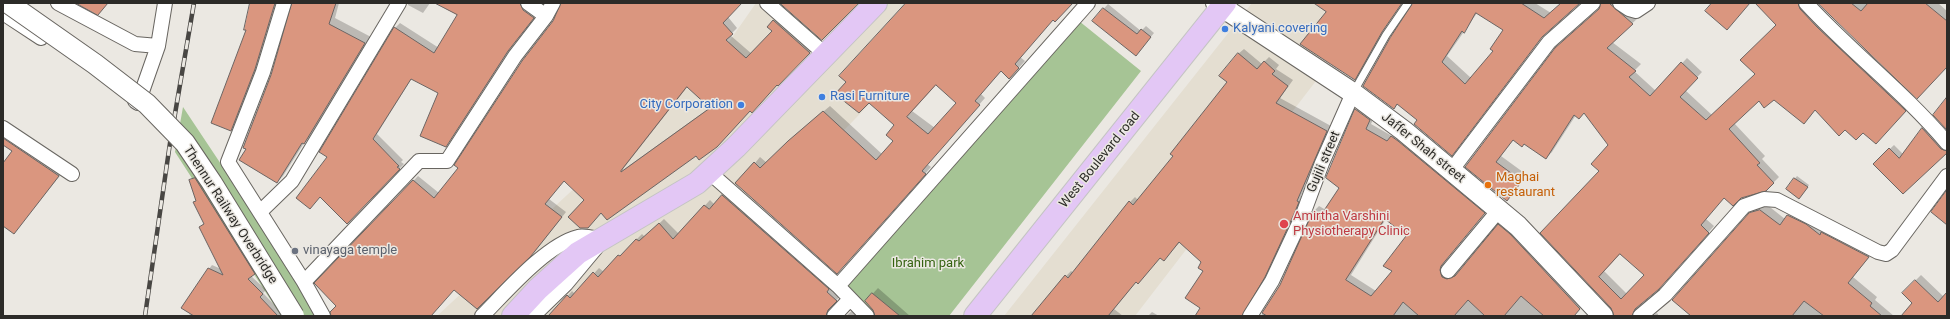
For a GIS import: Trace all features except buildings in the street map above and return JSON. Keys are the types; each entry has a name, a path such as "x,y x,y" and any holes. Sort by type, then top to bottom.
{"main road":[{"path":"513,316 538,290 578,253 603,240 697,183 826,55 876,3"},
{"name":"West Boulevard road","path":"976,316 1221,4"}],"street":[{"name":"Thennur Railway Overbridge","path":"8,3 95,64 147,104 184,143 212,183 294,316"},
{"path":"58,3 135,44 158,46"},
{"path":"3,13 84,65 138,103 158,46 165,3"},
{"path":"284,3 262,72 228,162 304,282 323,316"},
{"path":"260,212 292,181 399,3"},
{"path":"528,3 546,16"},
{"path":"304,282 419,161 447,161 515,56 546,16 553,3"},
{"path":"767,3 826,55"},
{"path":"838,286 1088,3"},
{"path":"1451,171 1549,42 1593,3"},
{"path":"1620,3 1629,9 1636,11 1648,3"},
{"path":"1806,3 1825,23 1874,67 1947,143"},
{"name":"Jaffer Shah street","path":"1221,4 1353,93 1404,131 1518,226 1603,316"},
{"name":"Gujili street","path":"1250,316 1272,281 1302,217 1322,164 1353,93"},
{"path":"3,128 72,174"},
{"path":"709,172 838,286 867,316"},
{"path":"1640,316 1665,295 1744,206 1764,199 1777,200 1872,249 1886,254 1892,250 1947,176"},
{"path":"1448,271 1499,210"},
{"path":"482,316 546,254 562,243 580,236 603,240"},
{"path":"533,316 566,284 603,240"},
{"path":"273,299 284,316"},
{"path":"834,316 850,299"}],"lane":[{"path":"1353,93 1386,35 1408,3"}],"shaded area":[{"path":"756,3 968,3 778,198 636,316 437,316 724,49"},
{"path":"1252,3 1376,3 1135,316 1004,316"}],"green space":[{"name":"Ibrahim park","path":"1079,21 1141,71 949,316 878,316 844,286"},
{"path":"183,107 322,316 281,316 175,152"}],"railway":[{"path":"145,316 170,143 194,3"}],"place":[{"name":"Kalyani covering","path":"1225,29"},
{"name":"Rasi Furniture","path":"822,97"},
{"name":"City Corporation","path":"741,105"},
{"name":"Maghai restaurant","path":"1488,185"},
{"name":"Amirtha Varshini Physiotherapy Clinic","path":"1284,224"},
{"name":"vinayaga temple","path":"295,251"}]}
